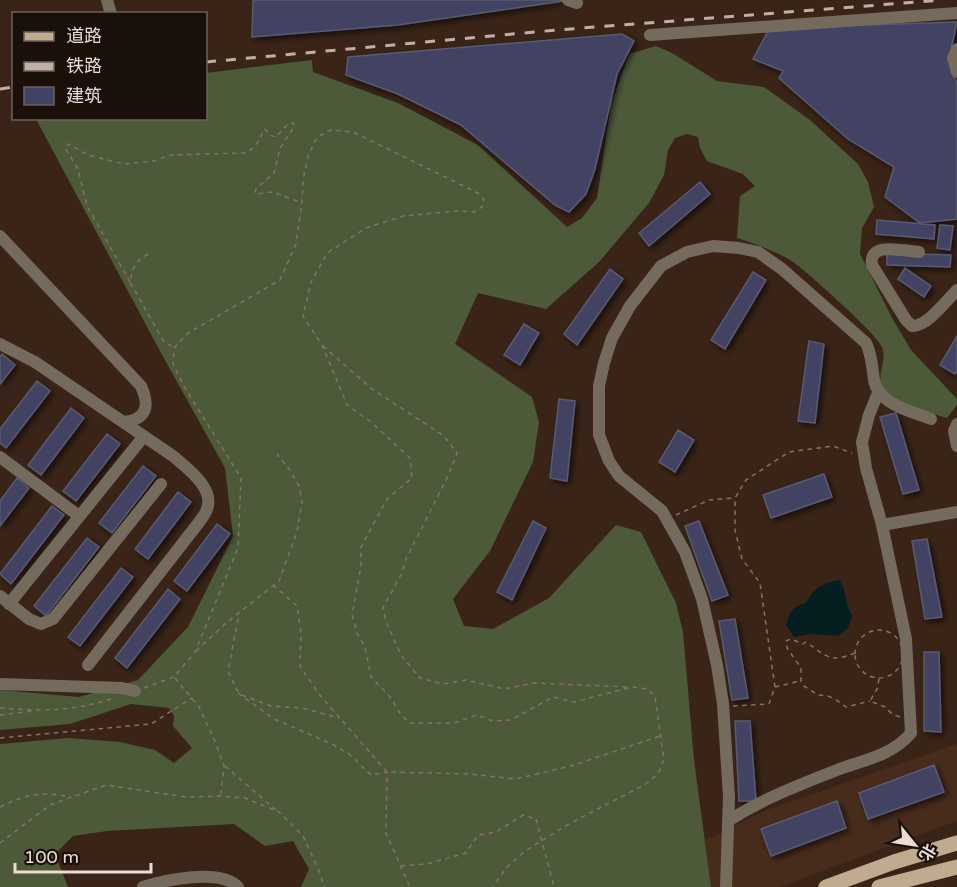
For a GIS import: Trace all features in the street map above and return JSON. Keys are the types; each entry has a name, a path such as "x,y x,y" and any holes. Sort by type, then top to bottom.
{"main road":[{"path":"826,887 894,862 957,843"},
{"path":"879,887 957,867"}],"street":[{"path":"650,35 957,13"},
{"path":"957,49 953,58 957,72"},
{"path":"0,236 141,386 146,397 146,408 135,420 123,422"},
{"path":"726,887 728,821 729,797 723,707 717,665 702,599 685,552 662,511 619,476 609,461 599,435 598,411 599,386 604,363 612,338 630,306 661,266 687,252 713,246 758,252 782,269 866,343 871,354 878,393 862,442 906,639 911,734 885,754 781,792 728,821"},
{"path":"919,252 881,249 873,252 871,257 872,265 912,326 925,322 957,290"},
{"path":"0,344 36,362 173,456 192,472 209,498 207,510 88,665"},
{"path":"878,393 900,406 931,419"},
{"path":"957,424 954,431 957,446"},
{"path":"144,436 79,516 4,600 29,619 41,624 53,619 161,484"},
{"path":"0,457 79,516"},
{"path":"882,525 957,512"},
{"path":"0,684 122,688 135,691"},
{"path":"143,887 162,881 198,877 223,879 238,887"}],"path":[{"path":"174,348 164,342 87,206 78,170 64,148 69,144 88,155 107,161 138,163 171,154 245,153 259,143 264,129 269,135 276,137 288,124 293,123 295,129 285,140 278,154 274,173 256,189 255,193 256,195 273,192 302,203"},
{"path":"195,652 238,548 241,478 185,388 173,364 174,348 188,333 280,280 296,244 308,156 317,137 331,130 353,132 466,186 480,194 484,200 482,207 474,212 456,211 403,216 366,228 327,253 311,282 303,316 322,345 347,405 410,458 412,478 387,499 361,547 361,566 351,615 365,647 371,677 391,698 409,723 454,723 477,715 492,720 511,720 553,697 574,702 632,687"},
{"path":"130,282 133,269 140,259 148,254"},
{"path":"322,345 372,389 444,436 458,453 406,559 402,573 383,608 387,624 401,655 420,678 443,684 466,680 504,689 534,683 632,687 648,689 655,697 664,759 658,774 525,851 506,868 493,887"},
{"path":"723,707 769,704 775,687 760,583 741,559 735,530 735,498 746,480 789,452 833,446 864,458"},
{"path":"135,691 174,677 195,652 279,581 297,532 302,502 299,486 290,469 277,454"},
{"path":"667,519 709,500 735,498"},
{"path":"273,585 297,606 301,633 300,666 319,694 387,772 386,832 410,887"},
{"path":"239,613 228,671 238,693 274,718 350,754 370,775 387,772 470,774 515,778 571,766 661,736"},
{"path":"880,630 894,635 903,648 902,663 891,676 879,679 867,676 861,671 856,664 855,653 859,640 872,631 880,630"},
{"path":"855,653 838,660 806,642 803,644 791,639 786,641 787,648 801,668 801,681 808,690 818,695 828,696 846,707 870,701 885,707 897,717 910,718"},
{"path":"174,677 199,707 224,766 279,812 303,836 324,887"},
{"path":"870,701 877,689 879,679"},
{"path":"775,687 801,681"},
{"path":"238,693 271,706 302,708 340,719"},
{"path":"0,708 47,711 88,706 117,697"},
{"path":"0,738 151,724 192,698"},
{"path":"0,715 37,710"},
{"path":"221,796 224,766"},
{"path":"0,843 50,805 106,785 186,797 245,798 279,812"},
{"path":"0,807 29,795 50,793 72,797"},
{"path":"400,866 427,864 466,853 478,835 496,832 523,815 536,819 554,887"}],"shaded area":[{"path":"957,744 957,821 779,887 711,887 705,841 767,810"}],"green space":[{"path":"656,46 672,53 717,81 764,87 810,120 858,164 868,182 874,207 862,228 860,254 911,350 957,399 957,405 947,418 903,404 888,396 880,380 883,353 877,340 868,329 792,261 737,238 740,196 755,186 743,174 707,161 700,148 698,137 687,134 675,138 668,150 664,175 649,203 599,262 546,309 478,293 455,344 532,397 539,422 533,462 490,551 453,599 464,626 493,629 549,598 616,525 641,532 676,603 683,632 694,760 711,887 301,887 309,869 293,841 265,846 234,824 107,831 73,836 55,854 68,887 0,887 0,744 68,738 120,742 155,750 174,763 192,748 173,726 174,716 169,708 131,704 70,724 0,730 0,690 79,697 138,680 188,627 233,536 225,468 37,120 207,120 207,73 312,60 313,72 398,103 478,145 567,227 582,218 597,198 611,105 629,54"}],"water":[{"path":"839,580 852,616 848,628 838,636 809,634 794,637 786,625 792,610 806,603 819,587"}],"building":[{"path":"253,0 563,1 398,25 252,37"},
{"path":"957,22 949,59 957,84 957,219 920,223 885,197 894,167 848,139 779,78 783,71 753,59 768,31 806,27"},
{"path":"622,34 634,41 617,74 595,169 586,194 569,212 555,205 461,125 398,94 346,75 348,57"},
{"path":"700,182 710,194 649,246 639,233"},
{"path":"877,220 935,225 934,239 876,234"},
{"path":"940,225 953,226 950,250 937,248"},
{"path":"887,253 951,255 950,267 887,265"},
{"path":"905,268 931,286 924,297 898,279"},
{"path":"610,269 623,279 577,345 564,334"},
{"path":"753,272 766,280 725,349 711,340"},
{"path":"524,324 539,333 520,365 504,355"},
{"path":"957,336 957,371 955,374 940,365"},
{"path":"809,341 824,344 815,423 798,421"},
{"path":"2,354 15,365 0,384 0,357"},
{"path":"37,381 50,391 6,448 0,443 0,429"},
{"path":"559,399 575,401 567,481 550,478"},
{"path":"71,408 84,418 41,475 28,465"},
{"path":"896,413 919,490 903,494 880,417"},
{"path":"678,430 694,440 675,472 659,462"},
{"path":"107,434 120,444 76,501 63,491"},
{"path":"143,466 156,476 112,533 99,523"},
{"path":"824,474 832,497 771,518 763,495"},
{"path":"17,478 29,488 0,526 0,501"},
{"path":"178,492 191,502 148,559 135,549"},
{"path":"52,506 64,515 11,584 0,574"},
{"path":"533,521 546,528 512,600 497,592"},
{"path":"699,521 728,595 712,601 685,526"},
{"path":"217,524 230,534 187,591 174,581"},
{"path":"87,538 99,547 46,616 34,606"},
{"path":"927,539 942,617 925,619 912,541"},
{"path":"121,568 133,577 80,646 68,637"},
{"path":"168,589 180,599 127,668 115,658"},
{"path":"735,619 748,698 732,700 719,621"},
{"path":"924,652 939,652 941,732 924,731"},
{"path":"735,721 750,721 756,801 739,801"},
{"path":"934,765 944,792 868,819 859,793"},
{"path":"837,801 846,828 771,856 761,829"}],"railway":[{"path":"207,62 557,30 943,0"},
{"path":"0,89 12,87"}]}
